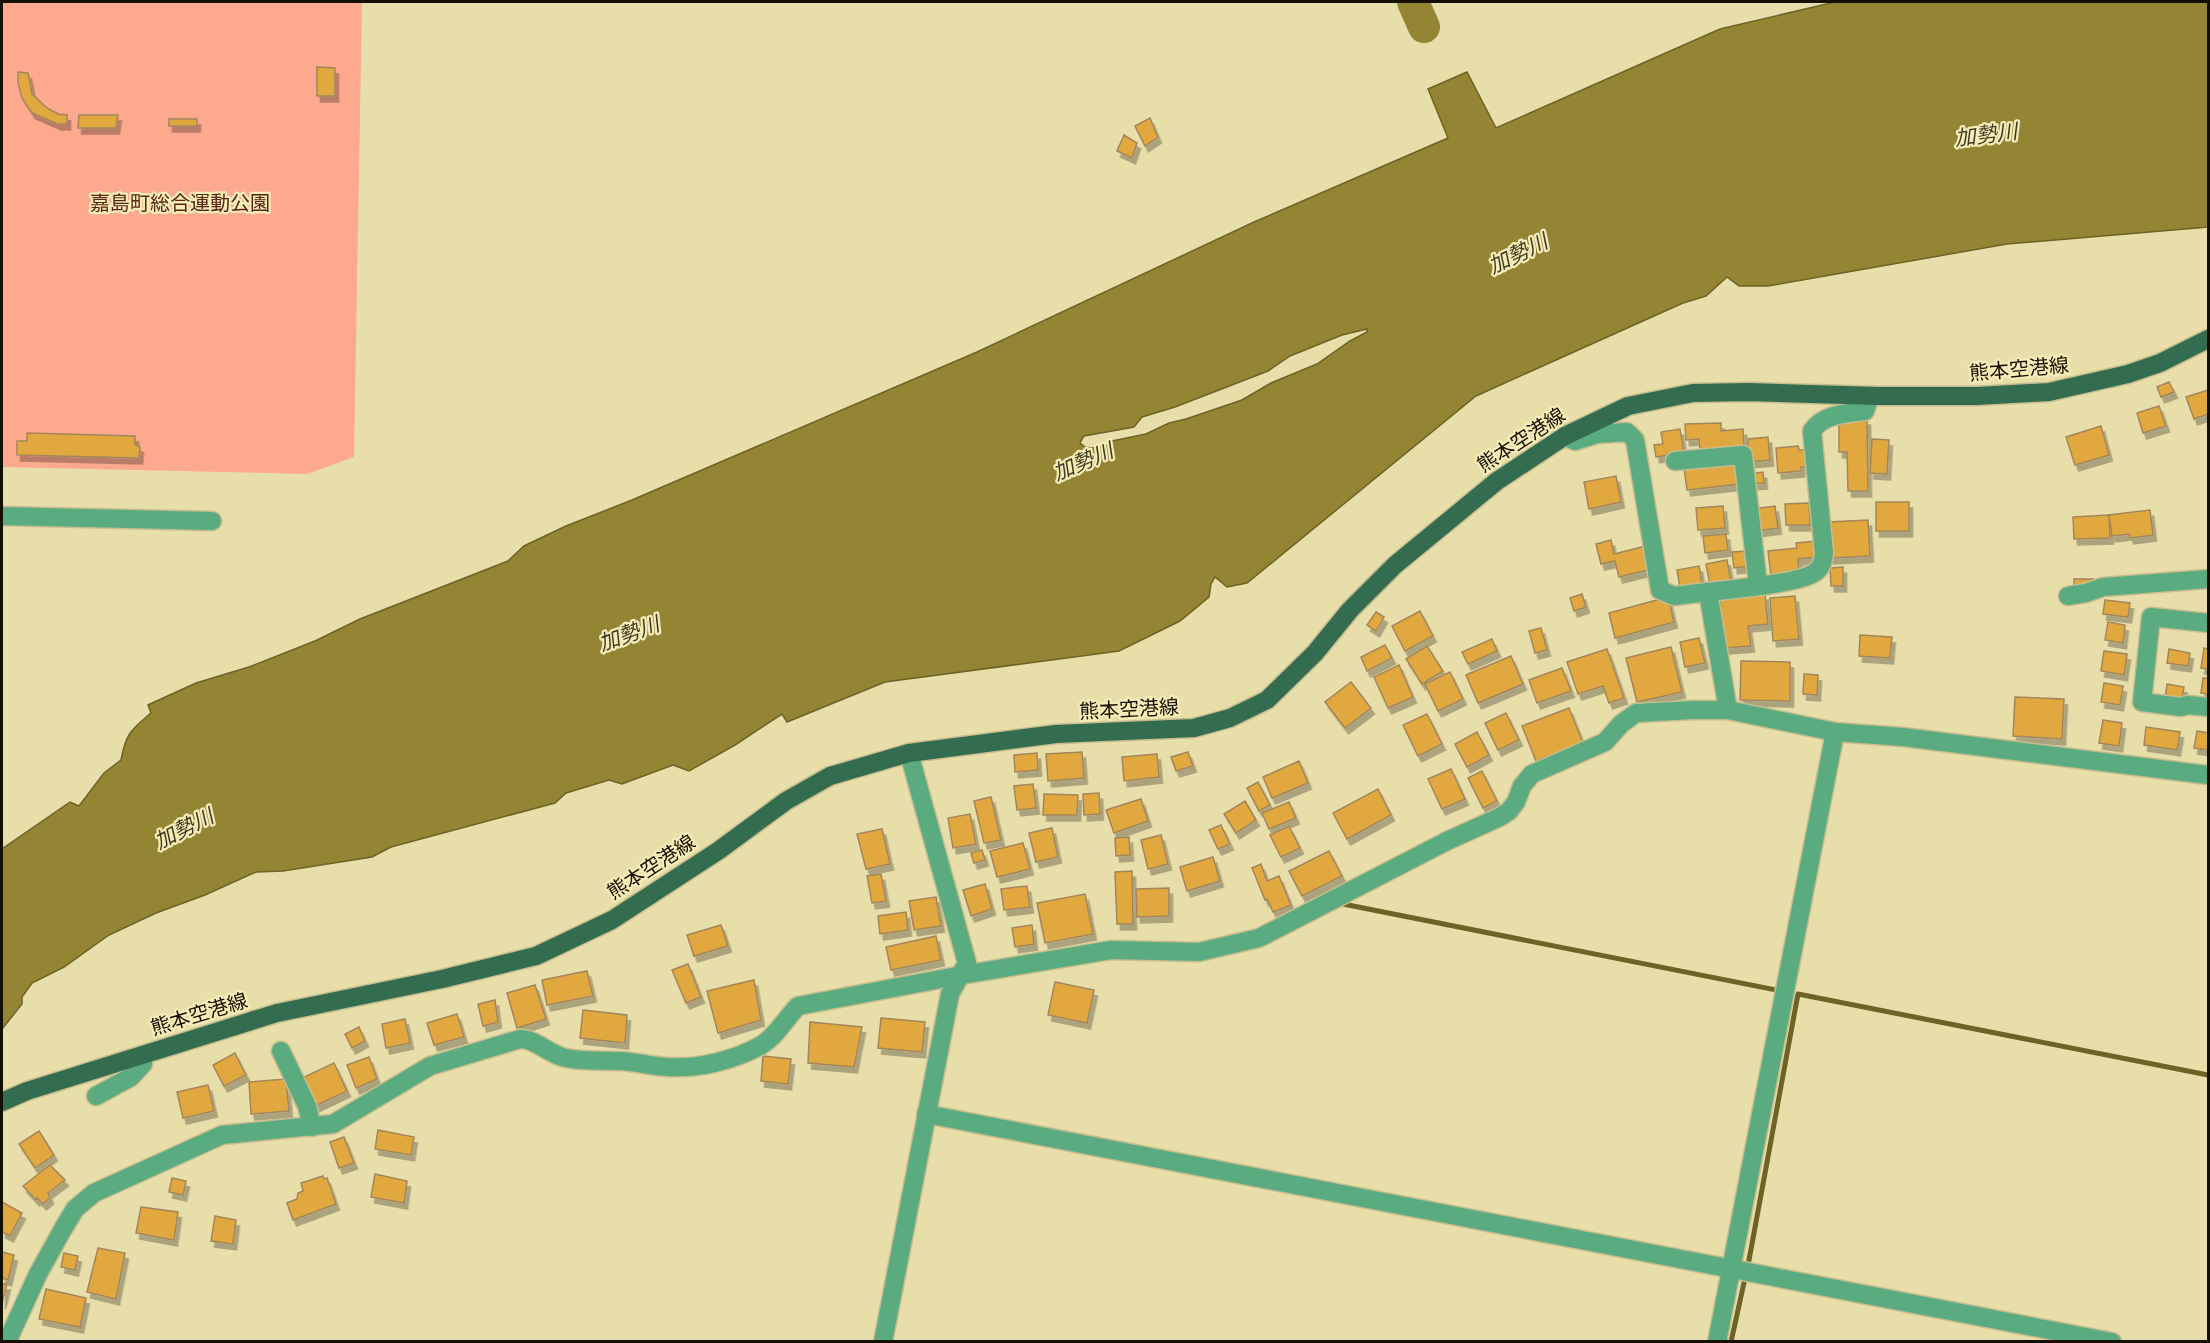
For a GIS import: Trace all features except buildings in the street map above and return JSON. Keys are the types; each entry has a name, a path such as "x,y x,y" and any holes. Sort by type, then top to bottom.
{"main road":[{"name":"熊本空港線","path":"2,1102 27,1091 277,1013 442,979 536,956 612,920 717,851 786,801 830,776 909,753 1056,735 1194,728 1230,718 1267,700 1315,653 1350,610 1395,565 1497,481 1565,436 1628,406 1693,393 1977,396 2049,392 2128,374 2160,363 2208,339"}],"street":[{"path":"1565,436 1575,441 1598,434 1627,432 1635,440 1660,590 1674,596 1708,592 1797,580 1815,573 1823,564 1824,553 1812,431 1816,424 1832,416 1865,411 1870,396"},
{"path":"1676,461 1743,454 1758,585"},
{"path":"2,516 212,521"},
{"path":"2068,596 2086,593 2103,586 2208,579"},
{"path":"1708,592 1728,710"},
{"path":"2208,623 2151,617 2142,702 2208,707"},
{"path":"7,1341 38,1274 75,1209 94,1193 222,1135 333,1124 430,1066 520,1039 527,1039 557,1057 621,1061 666,1067 698,1067 761,1045 798,1006 1111,950 1198,952 1259,938 1447,841 1500,817 1516,802 1522,786 1532,774 1605,742 1621,724 1636,713 1728,710 1835,732 1915,739 2208,775"},
{"path":"1717,1341 1835,732"},
{"path":"882,1341 950,994 967,963 909,753"},
{"path":"281,1051 307,1106 312,1127"},
{"path":"96,1096 131,1077 143,1064 142,1055"},
{"path":"926,1114 2112,1341"}],"green space":[{"name":"嘉島町総合運動公園","path":"2,2 362,2 354,457 307,474 2,467"}],"water":[{"name":"加勢川","path":"1835,2 2208,2 2208,227 2007,244 1768,286 1739,286 1727,277 1706,296 1683,303 1476,396 1247,583 1227,587 1215,577 1211,584 1209,597 1180,621 1119,651 885,682 787,722 782,714 735,745 689,771 673,765 622,784 609,780 566,793 555,803 391,847 372,857 283,871 256,872 109,935 64,967 32,983 22,997 22,1004 2,1029 2,849 70,802 79,806 104,773 121,760 130,733 151,713 148,705 196,683 249,667 315,641 360,619 508,561 524,546 566,526 977,352 1254,222 1448,138 1428,89 1467,72 1496,128 1720,29","holes":["1367,329 1367,332 1317,364 1271,383 1242,400 1169,423 1146,434 1112,441 1106,446 1091,448 1080,443 1084,436 1134,427 1142,417 1175,407 1268,371 1290,356 1342,335"]}],"waterway":[{"path":"1413,2 1424,27"},
{"path":"1338,903 1781,991"},
{"path":"1731,1342 1749,1260 1798,994 2208,1075"}]}
